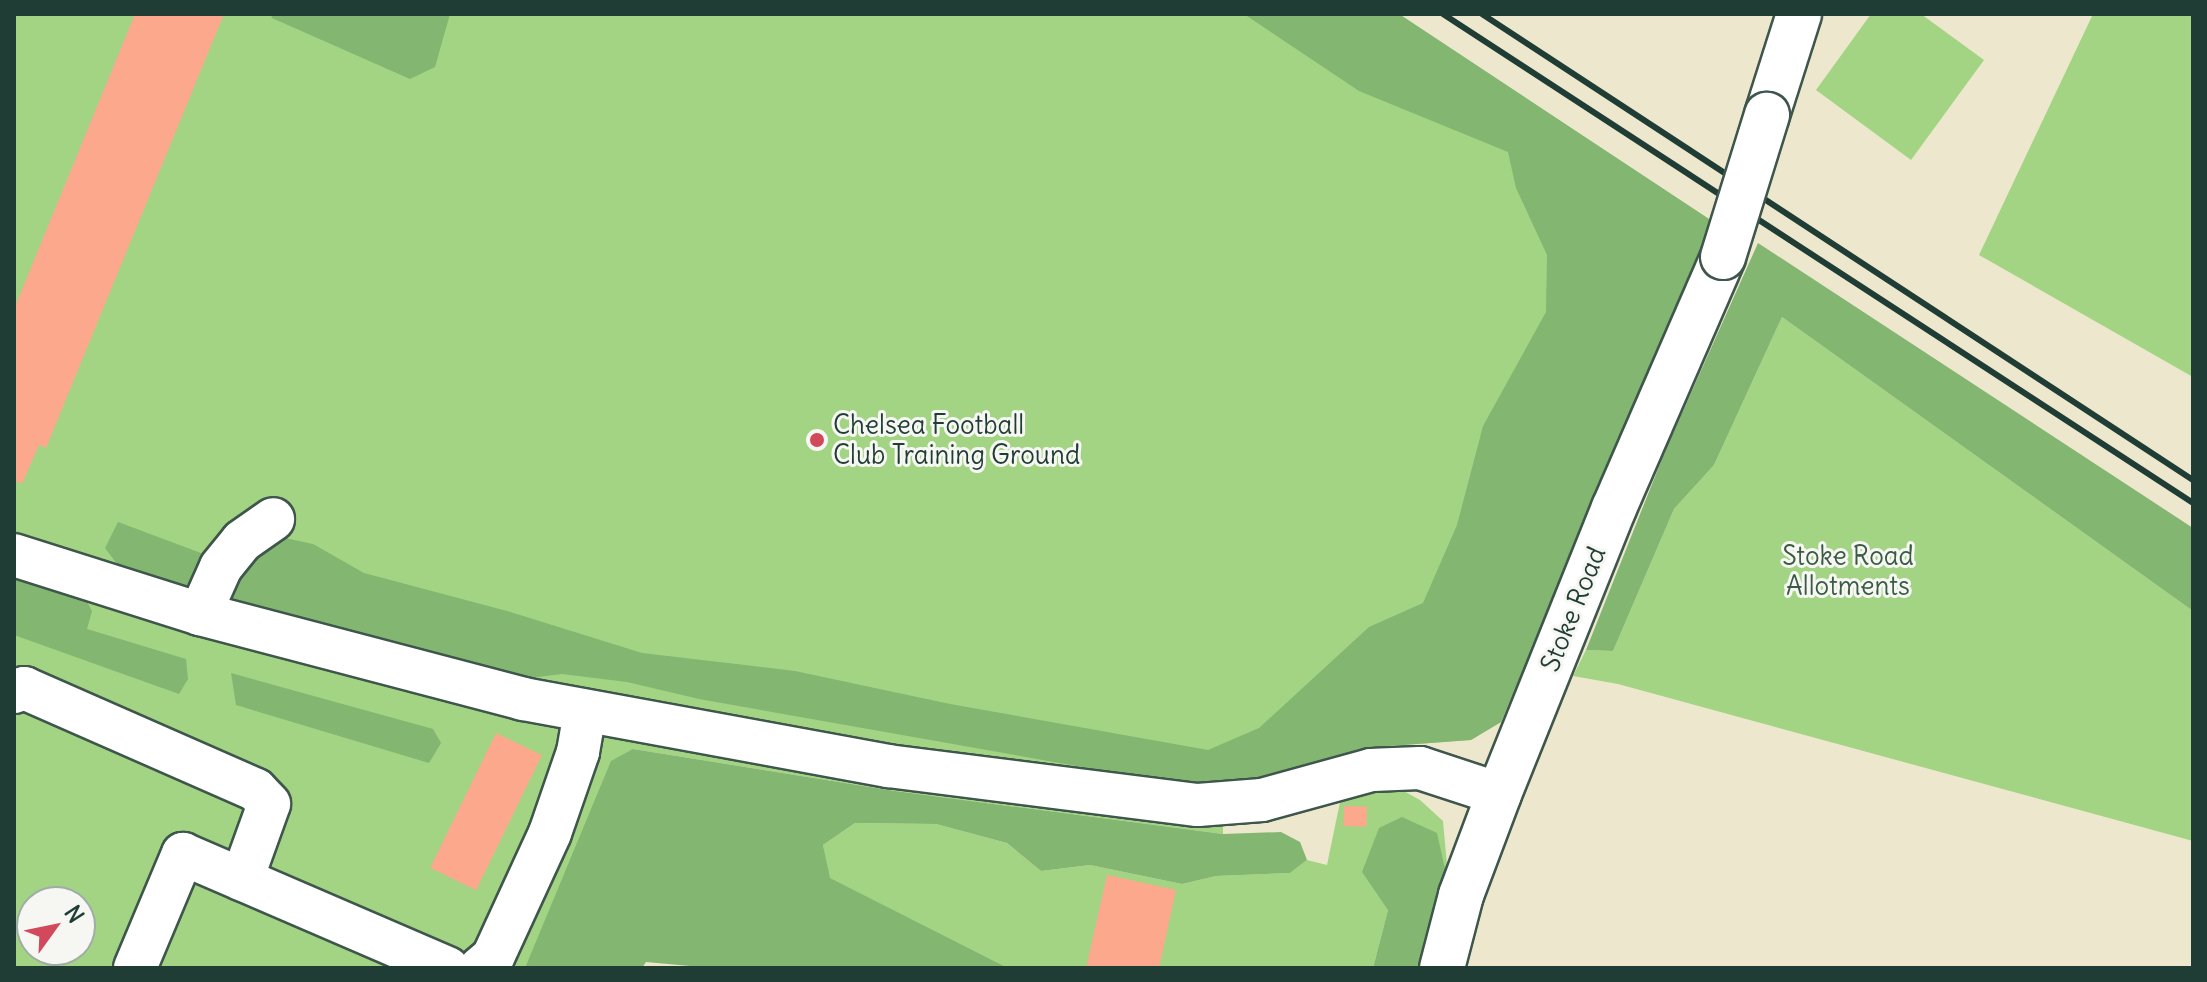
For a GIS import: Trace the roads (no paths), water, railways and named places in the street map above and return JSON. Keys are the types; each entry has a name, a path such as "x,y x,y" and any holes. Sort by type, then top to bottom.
{"main road":[{"name":"Stoke Road","path":"1442,968 1461,895 1499,794 1614,508 1723,257 1799,14"}],"lane":[{"path":"200,614 221,567 242,541 273,519"},
{"path":"14,555 200,614 366,660 585,712 888,766 1198,805 1262,800 1371,770 1420,768 1499,794"},
{"path":"14,692 24,688 256,790 269,804 242,879"},
{"path":"487,964 550,833 578,752 585,712"},
{"path":"135,968 183,854 448,968"}],"railway":[{"path":"1443,14 2193,503"},
{"path":"1482,14 2193,480"}],"place":[{"name":"Chelsea Football Club Training Ground","path":"817,440"}],"park label":[{"name":"Stoke Road Allotments","path":"1848,571"}]}
